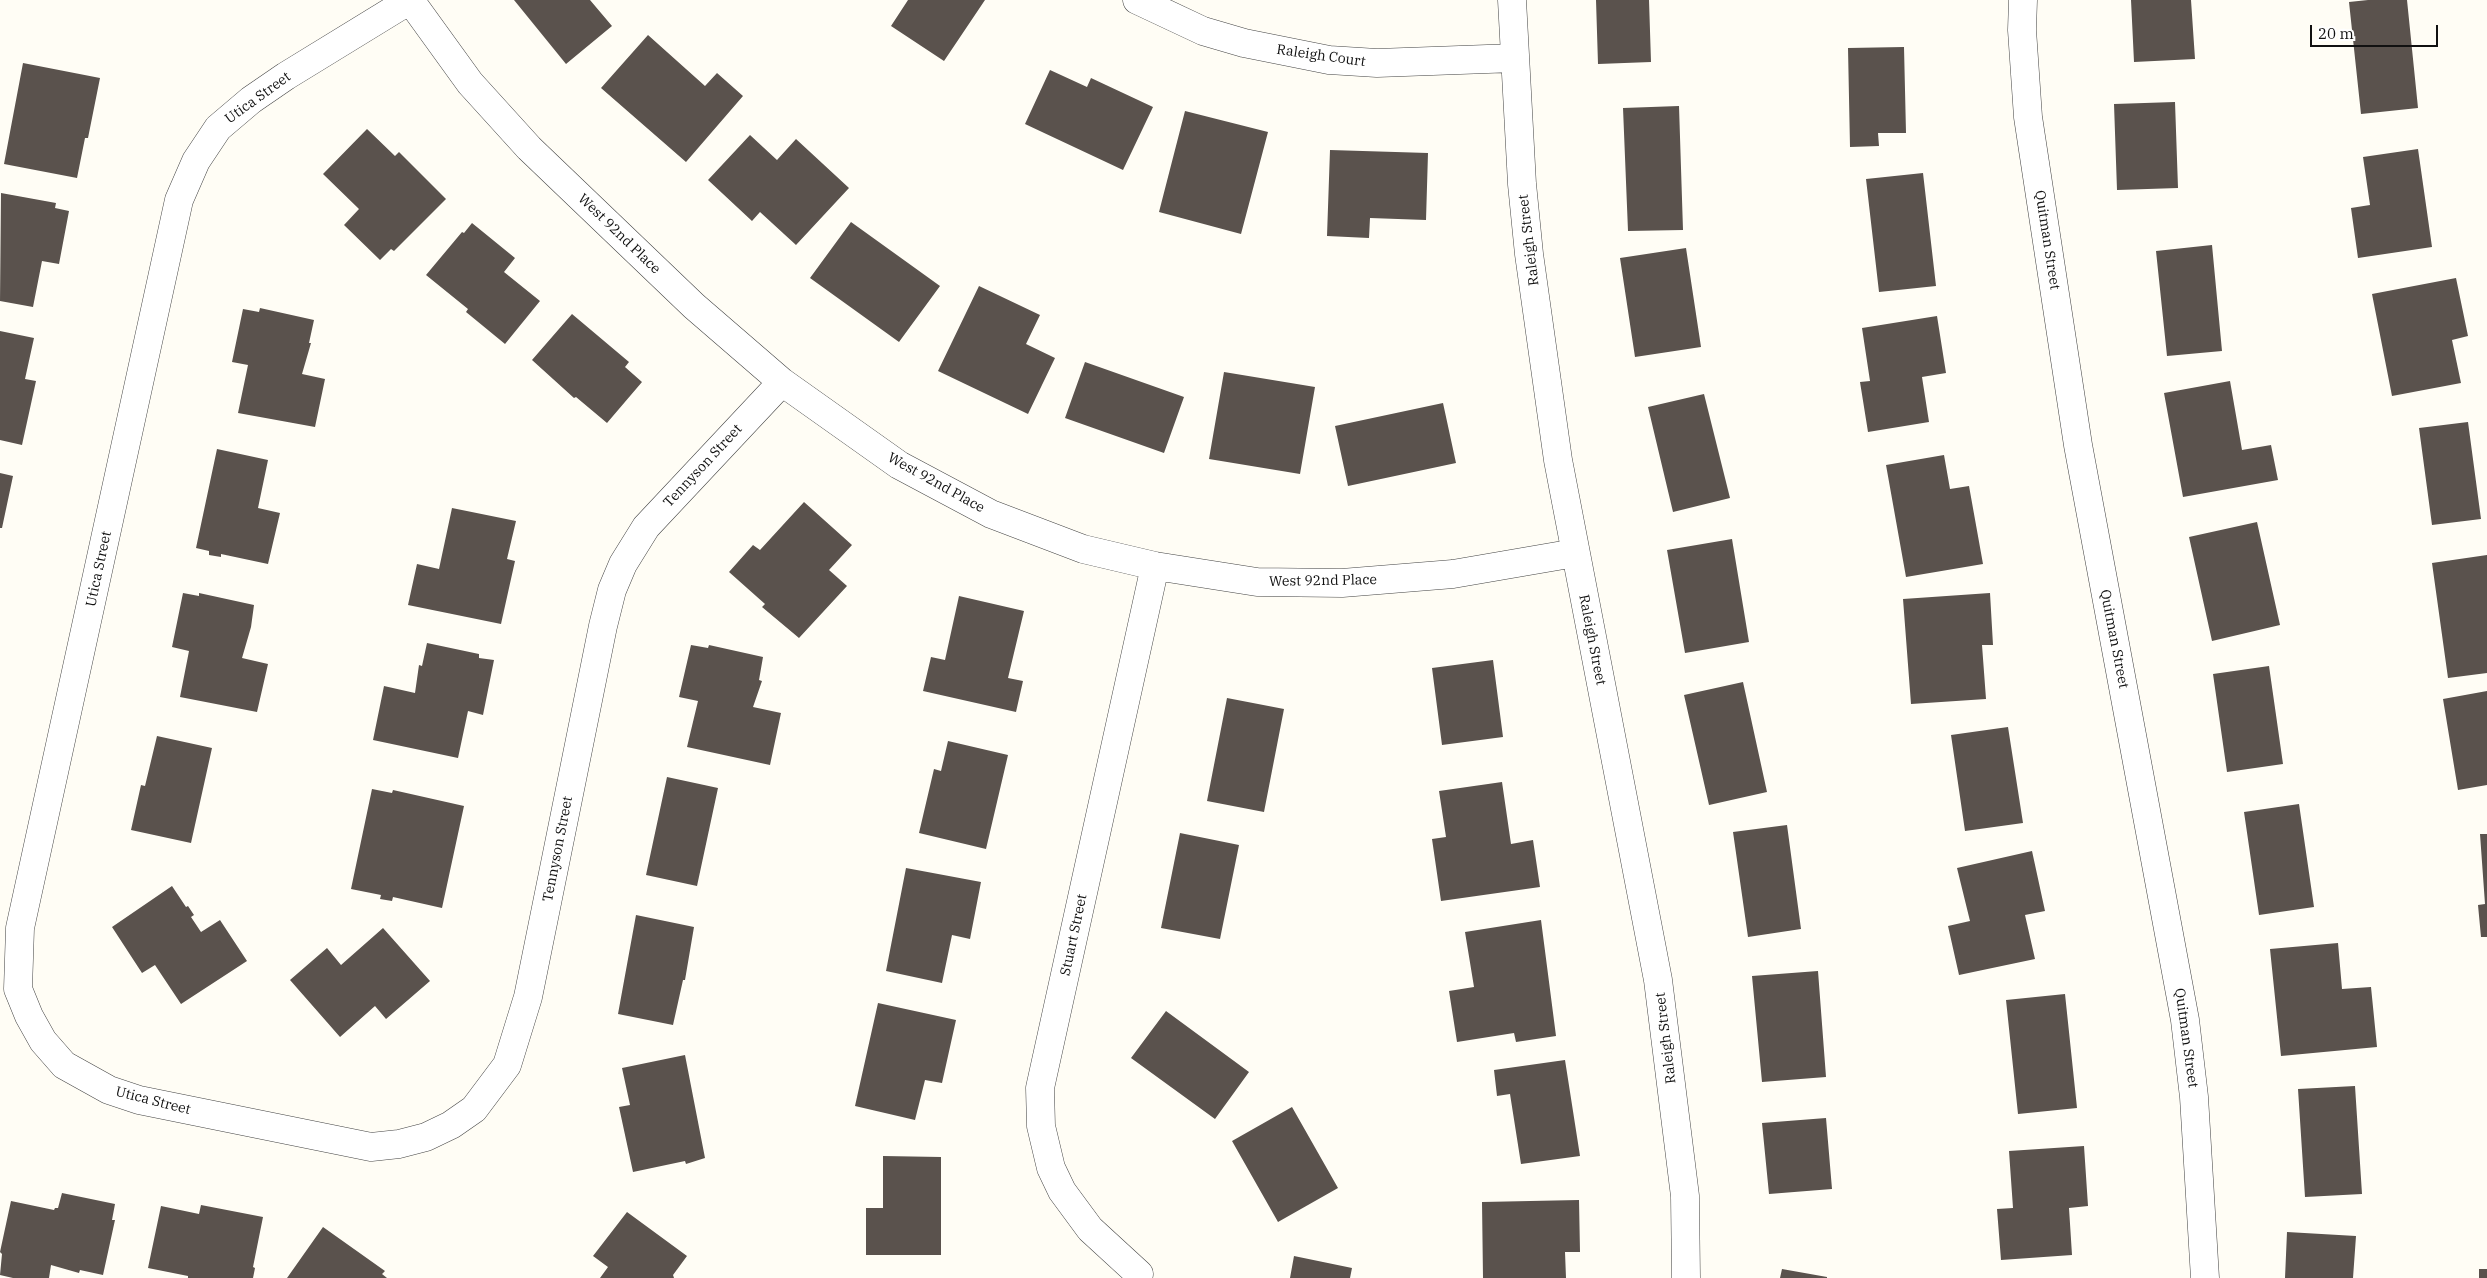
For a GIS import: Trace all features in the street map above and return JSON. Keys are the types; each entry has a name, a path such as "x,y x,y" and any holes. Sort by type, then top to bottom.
{"street":[{"name":"West 92nd Place","path":"410,0 470,83 529,148 694,306 782,382 899,465 991,514 1083,549 1155,566 1256,582 1342,584 1453,574 1576,552"},
{"name":"Utica Street","path":"227,1118 139,1100 109,1090 64,1065 43,1041 29,1016 18,989 20,928 179,200 196,161 218,128 251,100 286,76 410,0"},
{"name":"Raleigh Court","path":"1137,0 1203,31 1244,43 1329,60 1377,63 1514,58"},
{"name":"Raleigh Street","path":"1512,0 1514,58 1529,254 1558,460 1658,980 1685,1196 1686,1278"},
{"name":"Quitman Street","path":"2022,0 2022,30 2028,117 2078,445 2185,1020 2194,1097 2205,1278"},
{"name":"Tennyson Street","path":"227,1118 371,1147 399,1144 426,1137 451,1125 474,1109 507,1065 528,997 603,626 612,590 623,564 646,527 782,382"},
{"name":"Stuart Street","path":"1138,1274 1090,1229 1062,1191 1051,1168 1041,1126 1040,1088 1155,566"}],"building":[{"path":"514,0 590,0 612,26 566,64"},
{"path":"908,0 985,0 944,61 891,26"},
{"path":"1596,0 1649,0 1651,62 1598,64"},
{"path":"2131,0 2191,0 2195,59 2134,62"},
{"path":"2407,0 2418,108 2361,114 2349,2"},
{"path":"648,35 705,86 717,73 743,96 686,162 601,88"},
{"path":"1904,47 1906,133 1878,133 1879,146 1850,147 1848,48"},
{"path":"23,63 100,78 88,138 85,138 77,178 4,164"},
{"path":"1050,70 1087,87 1091,78 1153,107 1123,170 1025,124"},
{"path":"2175,102 2178,188 2117,190 2114,104"},
{"path":"1679,106 1683,230 1628,231 1623,108"},
{"path":"1185,111 1268,132 1241,234 1159,212"},
{"path":"367,129 395,156 399,152 446,199 394,251 391,249 380,260 344,225 359,209 323,174"},
{"path":"750,135 777,160 796,139 849,188 796,245 760,212 752,221 708,180"},
{"path":"2418,149 2432,247 2358,258 2351,208 2370,205 2363,157"},
{"path":"1330,150 1428,153 1426,220 1370,218 1369,238 1327,236"},
{"path":"1923,173 1936,286 1879,292 1866,179"},
{"path":"1,193 56,203 55,208 69,211 59,264 42,261 33,307 0,301"},
{"path":"851,222 940,286 899,342 810,278"},
{"path":"472,223 515,258 504,272 540,301 505,344 466,312 468,309 426,275 462,232 464,233"},
{"path":"2212,245 2222,351 2167,356 2156,251"},
{"path":"1686,248 1701,347 1635,357 1620,258"},
{"path":"2456,278 2468,336 2452,340 2461,383 2392,396 2372,294"},
{"path":"979,286 1040,315 1026,344 1055,358 1028,414 938,371"},
{"path":"260,308 314,320 309,343 311,343 302,374 325,379 315,427 238,413 248,365 232,362 243,309 259,312"},
{"path":"572,314 629,362 625,367 642,382 607,423 576,397 574,398 532,360"},
{"path":"1937,316 1946,373 1922,377 1929,422 1868,432 1860,382 1870,381 1862,328"},
{"path":"0,331 34,338 25,379 36,381 22,445 0,440"},
{"path":"1085,362 1184,397 1164,453 1065,418"},
{"path":"1224,372 1315,387 1300,474 1209,459"},
{"path":"2230,381 2242,450 2271,445 2278,480 2183,497 2164,393"},
{"path":"1704,394 1730,498 1673,512 1648,407"},
{"path":"1443,403 1456,463 1348,486 1335,426"},
{"path":"2468,422 2481,519 2432,525 2419,428"},
{"path":"217,449 268,460 258,508 280,513 268,564 221,554 221,557 209,555 209,551 196,548"},
{"path":"1944,455 1950,489 1969,486 1983,564 1906,577 1886,465"},
{"path":"0,473 13,476 2,528 0,528"},
{"path":"804,502 852,545 829,570 847,586 799,638 762,607 765,604 729,572 753,545 760,550"},
{"path":"452,508 516,521 507,559 515,561 501,624 408,605 417,564 439,569"},
{"path":"2257,522 2280,625 2212,641 2189,537"},
{"path":"1732,539 1749,642 1685,653 1667,550"},
{"path":"2487,555 2487,673 2448,678 2432,563"},
{"path":"183,593 199,596 199,593 254,605 251,627 242,658 268,664 257,712 180,697 189,651 172,647"},
{"path":"1990,593 1993,645 1982,645 1986,699 1911,704 1903,599"},
{"path":"959,596 1024,611 1008,678 1023,681 1016,712 923,691 931,657 945,660"},
{"path":"427,643 479,654 479,658 494,660 483,715 468,711 458,758 373,740 384,686 415,693 419,665 422,666"},
{"path":"691,645 708,648 709,645 763,657 759,680 762,681 753,707 781,713 770,765 687,747 698,701 679,697"},
{"path":"1493,660 1503,737 1442,745 1432,668"},
{"path":"2269,666 2283,764 2227,772 2213,674"},
{"path":"1743,682 1767,792 1709,805 1684,695"},
{"path":"2487,691 2487,785 2458,790 2443,699"},
{"path":"1227,698 1284,709 1264,812 1207,801"},
{"path":"2008,727 2023,823 1965,831 1951,735"},
{"path":"157,736 212,748 191,843 131,830 141,785 145,786"},
{"path":"948,741 1008,755 986,849 919,833 934,769 941,771"},
{"path":"667,777 718,788 697,886 646,875"},
{"path":"1502,782 1511,844 1533,840 1540,887 1441,901 1432,839 1446,837 1439,791"},
{"path":"372,789 392,793 393,790 464,806 442,908 393,897 392,901 380,899 381,895 351,889"},
{"path":"2299,804 2314,907 2259,915 2244,812"},
{"path":"1787,825 1801,929 1748,937 1733,832"},
{"path":"1180,833 1239,845 1220,939 1161,928"},
{"path":"2480,834 2487,834 2487,937 2481,937 2478,905 2485,904"},
{"path":"2032,851 2045,911 2025,915 2035,959 1959,975 1948,926 1970,921 1957,868"},
{"path":"906,868 981,882 970,939 952,935 942,983 886,971"},
{"path":"172,886 186,907 188,906 194,915 191,917 201,932 220,920 247,961 181,1004 155,965 142,973 112,927"},
{"path":"636,915 694,927 685,980 683,980 673,1025 618,1014"},
{"path":"1541,920 1556,1036 1516,1042 1514,1033 1457,1042 1449,991 1474,987 1465,932"},
{"path":"383,928 430,981 386,1019 375,1006 340,1037 290,980 327,948 341,965"},
{"path":"2338,943 2342,989 2371,987 2377,1047 2281,1056 2270,949"},
{"path":"1818,971 1826,1077 1762,1082 1752,976"},
{"path":"2065,994 2077,1108 2018,1114 2006,1000"},
{"path":"878,1003 956,1020 942,1083 925,1080 915,1120 855,1106"},
{"path":"1166,1011 1249,1072 1215,1119 1131,1058"},
{"path":"685,1055 705,1158 686,1164 685,1161 633,1172 619,1107 630,1105 622,1068"},
{"path":"1565,1060 1580,1156 1521,1164 1510,1094 1497,1096 1494,1070"},
{"path":"2355,1086 2362,1194 2305,1197 2298,1089"},
{"path":"1292,1107 1338,1188 1278,1222 1232,1141"},
{"path":"1826,1118 1832,1189 1769,1194 1762,1123"},
{"path":"2084,1146 2088,1206 2069,1208 2072,1255 2001,1260 1997,1209 2013,1208 2009,1151"},
{"path":"883,1156 941,1157 941,1255 866,1255 866,1208 883,1208"},
{"path":"62,1193 115,1204 112,1220 115,1220 103,1275 80,1270 79,1273 51,1265 49,1278 13,1278 0,1275 2,1254 0,1252 11,1201 54,1210 58,1208"},
{"path":"1579,1200 1580,1252 1565,1252 1566,1278 1483,1278 1482,1202"},
{"path":"201,1205 263,1217 253,1267 255,1268 253,1278 188,1278 188,1276 148,1268 161,1206 199,1214"},
{"path":"627,1212 687,1256 673,1275 674,1278 600,1278 608,1267 593,1256"},
{"path":"323,1227 385,1271 382,1274 387,1278 287,1278"},
{"path":"2287,1232 2356,1236 2353,1278 2285,1278"},
{"path":"1294,1256 1352,1268 1350,1278 1290,1278"},
{"path":"1782,1269 1827,1277 1827,1278 1780,1278"},
{"path":"2479,1269 2487,1269 2487,1278 2479,1278"}]}
